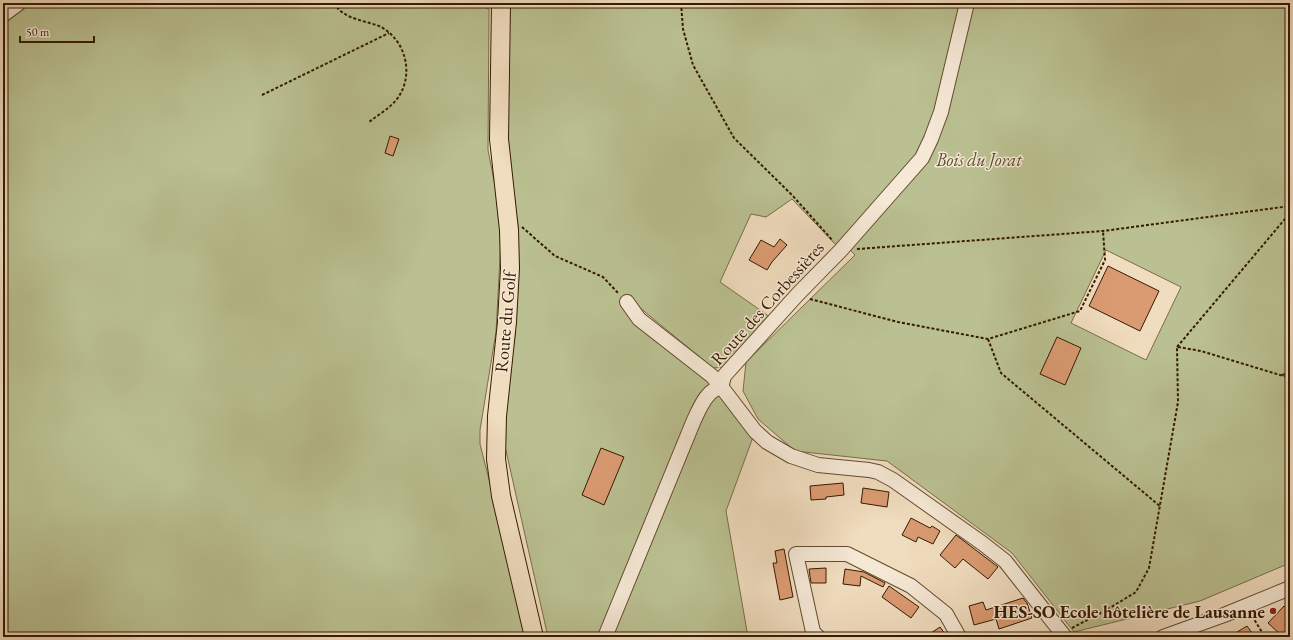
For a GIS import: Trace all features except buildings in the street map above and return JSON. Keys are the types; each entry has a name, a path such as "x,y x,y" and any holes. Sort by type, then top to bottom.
{"main road":[{"name":"Route du Golf","path":"501,3 500,139 510,247 509,300 497,416 496,459 501,496 534,637"}],"street":[{"path":"3,15 19,3"},
{"name":"Route des Corbessières","path":"605,637 694,420 710,393 716,388 721,388 724,376 841,250 922,158 941,112 967,3"},
{"path":"627,302 639,319 712,376 755,431 767,442 791,456 818,465 869,470 886,476 982,543 1005,561 1064,635"},
{"path":"818,637 813,632 796,554 847,554 911,586 946,614 959,637"},
{"path":"1163,637 1224,615 1290,588"}],"path":[{"path":"334,3 341,12 379,26 398,42 405,57 406,65 402,91 392,104 368,122"},
{"path":"681,3 683,30 693,65 734,138 793,196 841,250 1103,231 1290,206"},
{"path":"262,95 388,33"},
{"path":"1064,635 1136,592 1149,568 1161,507 1178,402 1177,347 1290,212"},
{"path":"508,214 555,256 603,277 627,302"},
{"path":"797,296 898,322 988,339 1080,311 1105,260 1103,231"},
{"path":"988,339 1001,373 1161,507"},
{"path":"1177,347 1201,351 1290,378"},
{"path":"1281,376 1290,373"},
{"path":"1251,615 1265,637"}],"green space":[{"path":"3,3 474,3 489,9 488,150 502,221 496,332 480,430 480,444 528,634 523,637 3,637"},
{"name":"Bois du Jorat","path":"506,3 1290,3 1290,563 1200,601 1074,632 1012,553 887,461 795,451 758,419 743,391 746,362 855,255 842,242 838,247 792,199 766,217 751,214 720,282 770,317 726,367 713,368 639,307 633,319 717,390 753,437 726,511 748,637 548,637 502,433 515,335 518,224 505,150","holes":["1106,250 1181,287 1146,360 1071,323"]}],"place":[{"name":"HES-SO Ecole hôtelière de Lausanne","path":"1273,611"}]}
